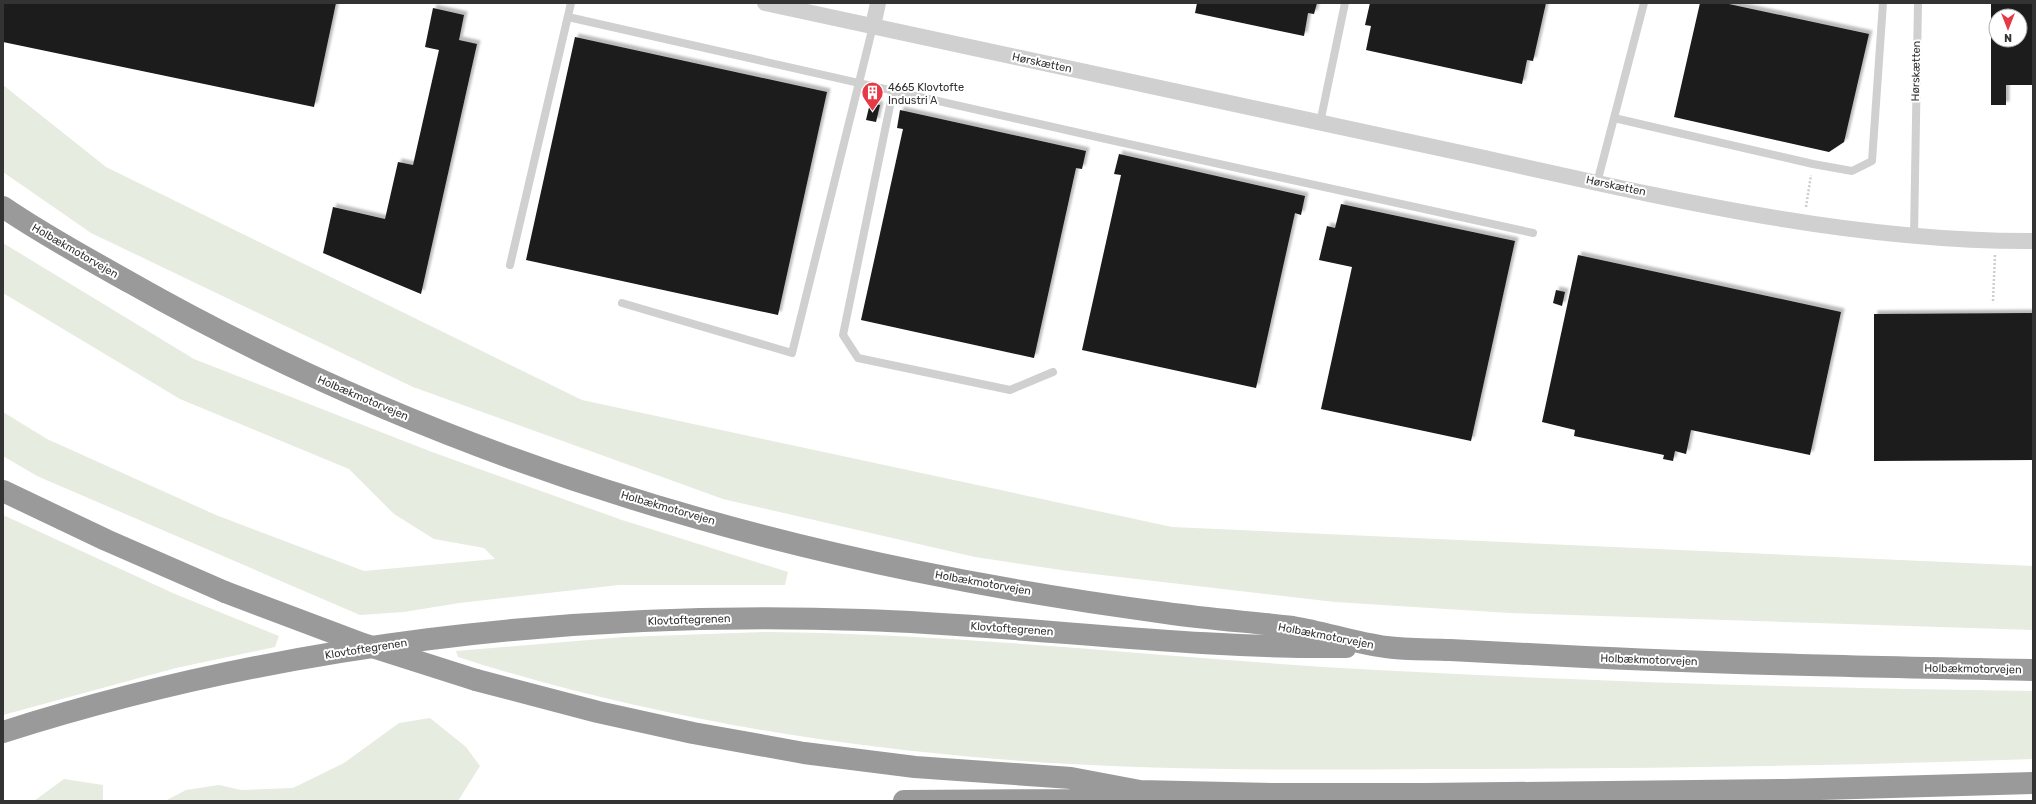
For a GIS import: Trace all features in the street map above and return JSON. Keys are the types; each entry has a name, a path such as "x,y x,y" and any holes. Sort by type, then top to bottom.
{"highway":[{"name":"Holbækmotorvejen","path":"3,207 31,226 154,296 284,363 383,407 466,440 618,494 803,545 920,572 1124,607 1296,628 1385,647 1800,666 2033,670"},
{"path":"3,491 106,540 225,592 363,644 476,680 598,712 693,733 804,753 914,767 1071,778 1140,791"},
{"name":"Klovtoftegrenen","path":"3,732 143,693 287,662 432,639 608,623 784,617 942,623 1296,648 1385,647"},
{"path":"904,801 1071,800 1140,791 1274,794 1424,794 1777,791 2033,783"}],"street":[{"name":"Hørskætten","path":"765,3 1597,182 1776,218 1914,236 1996,242 2033,241"},
{"path":"873,26 878,3"}],"lane":[{"path":"510,265 571,3"},
{"path":"1320,123 1345,3"},
{"path":"1597,182 1644,3"},
{"path":"1614,118 1813,164 1852,171 1872,161 1883,3"},
{"name":"Hørskætten","path":"1914,236 1918,3"},
{"path":"568,17 893,91 1533,233"},
{"path":"622,303 792,353 873,26"},
{"path":"893,91 842,335 858,358 1010,390 1053,372"}],"path":[{"path":"1804,222 1813,164"},
{"path":"1993,301 1996,242"}],"shaded area":[{"path":"3,85 106,167 582,400 1172,527 2033,566 2033,630 1510,613 1335,602 1068,571 975,557 723,499 413,387 91,233 3,172"},
{"path":"3,243 194,359 432,452 622,520 788,572 785,585 619,585 459,603 404,612 360,615 37,476 3,456 3,412 47,439 216,515 364,571 495,559 484,548 434,539 394,514 349,469 180,399 3,293"},
{"path":"3,515 175,594 279,636 275,647 176,668 3,715"},
{"path":"766,632 919,637 1301,665 1541,678 1705,684 2033,691 2033,759 1660,768 1325,770 1161,768 1051,763 928,753 860,745 724,723 657,710 524,677 458,657 456,651 624,637"},
{"path":"430,718 466,747 480,766 458,801 165,801 186,790 219,785 241,790 293,788 344,763 399,723"},
{"path":"64,779 103,785 103,801 34,801"}],"building":[{"path":"3,3 336,3 314,107 3,42"},
{"path":"1197,3 1317,3 1314,14 1308,13 1304,36 1195,13"},
{"path":"1370,3 1546,3 1533,61 1527,60 1522,84 1366,50 1371,26 1365,25"},
{"path":"1700,3 1724,3 1869,34 1844,142 1829,152 1674,117"},
{"path":"1991,3 2033,3 2033,85 2006,85 2006,105 1991,105 1991,48 2028,48 2028,8 1991,8"},
{"path":"433,8 464,15 459,40 477,44 421,294 323,253 333,207 385,219 398,162 413,165 439,50 425,47"},
{"path":"575,37 827,92 778,315 526,260"},
{"name":"4665 Klovtofte Industri A","path":"870,103 880,105 876,122 866,120"},
{"path":"900,110 1086,151 1082,169 1076,168 1034,358 861,320 903,129 897,128"},
{"path":"1119,154 1305,196 1301,215 1295,213 1256,388 1082,350 1121,175 1114,174"},
{"path":"1341,204 1515,241 1471,441 1321,409 1352,267 1319,260 1327,226 1335,228"},
{"path":"1578,255 1841,312 1810,455 1691,430 1686,454 1675,451 1673,461 1663,459 1664,455 1574,436 1575,430 1542,422"},
{"path":"1556,290 1565,292 1562,306 1553,303"},
{"path":"2033,313 2033,460 1874,461 1874,314"}],"place":[{"name":"4665 Klovtofte Industri A","path":"873,112"}]}
